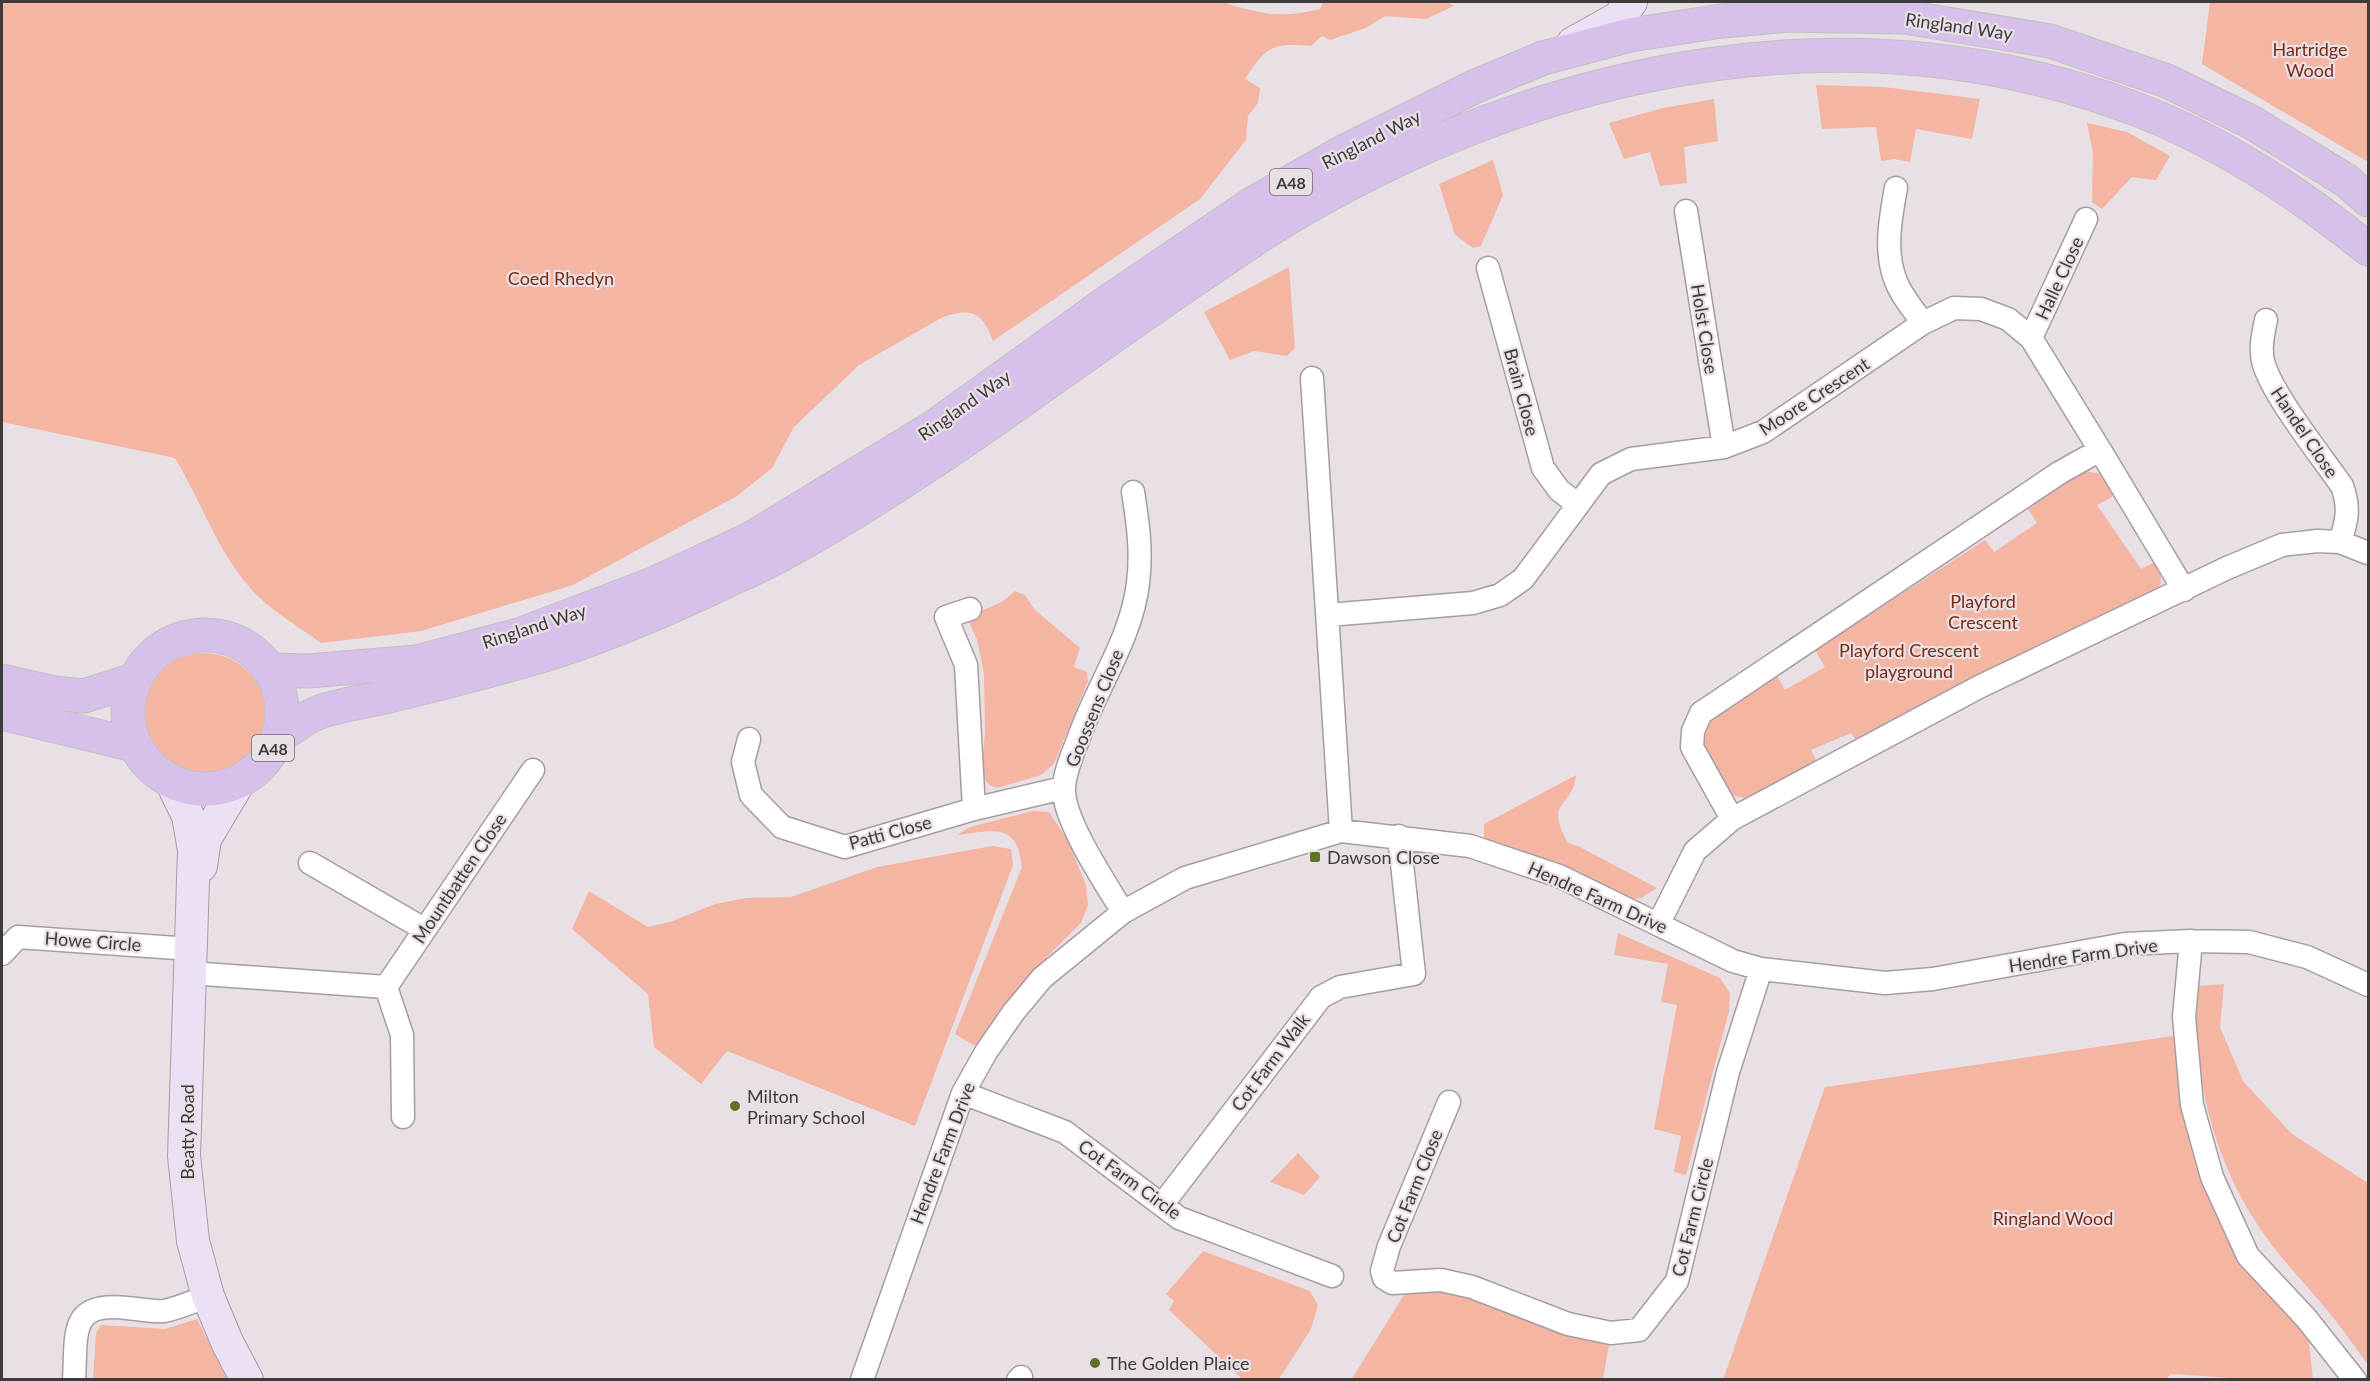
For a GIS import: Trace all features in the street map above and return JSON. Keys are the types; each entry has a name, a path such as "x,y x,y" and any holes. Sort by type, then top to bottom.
{"main road":[{"name":"Ringland Way","path":"269,670 308,671 417,662 519,635 653,584 752,538 934,428 1109,302 1252,204 1343,152 1476,86 1543,58 1630,35 1722,21 1789,15 1905,17 2050,41 2167,81 2251,122 2347,181 2368,200"},
{"name":"Ringland Way","path":"278,737 316,713 441,684 529,660 649,617 775,558 949,452 1144,314 1281,222 1353,180 1491,119 1644,74 1746,58 1836,54 1927,59 2003,70 2143,112 2227,152 2322,211 2368,249"},
{"name":"A48","path":"196,635 217,635 238,642 256,654 269,670 279,691 282,714 278,737 269,755 256,770 239,782 206,790 172,783 157,773 134,745 128,712 134,680 149,658 170,642 196,635"},
{"path":"2,681 54,693 84,696 134,680"},
{"path":"2,712 134,745"}],"street":[{"path":"1543,58 1611,23 1618,18 1630,2"},
{"path":"1773,2 1905,17"},
{"path":"1896,188 1890,225 1890,257 1899,288 1923,323"},
{"name":"Holst Close","path":"1686,211 1724,447"},
{"name":"Halle Close","path":"2031,338 2086,219"},
{"name":"Brain Close","path":"1488,268 1543,468 1559,490 1577,504"},
{"name":"Moore Crescent","path":"1328,615 1473,603 1500,595 1523,579 1601,474 1631,459 1724,447 1763,432 1923,323 1954,308 1981,309 2008,319 2031,338 2100,450"},
{"name":"Handel Close","path":"2266,320 2262,342 2263,362 2272,383 2342,486 2358,501 2340,542"},
{"path":"1312,378 1341,831"},
{"path":"1732,819 1692,747 1693,731 1701,713 2059,473 2100,450 2184,590"},
{"name":"Goossens Close","path":"1123,912 1083,842 1067,805 1064,789 1086,718 1122,639 1138,585 1140,533 1133,492"},
{"path":"1659,923 1695,852 1732,819 1979,687 2282,544 2340,542 2368,553"},
{"path":"970,609 946,617 966,665 974,809"},
{"name":"Patti Close","path":"748,739 743,762 751,795 782,827 845,847 974,809 1064,789"},
{"name":"Mountbatten Close","path":"386,987 533,770"},
{"name":"Beatty Road","path":"194,909 205,839 239,782"},
{"name":"Beatty Road","path":"172,783 188,816 194,850 194,909 190,961 184,1156 193,1241 208,1296 227,1342 248,1380"},
{"name":"Hendre Farm Drive","path":"862,1380 963,1093 986,1052 1013,1013 1042,978 1123,912 1185,878 1341,831 1470,846 1559,876 1733,961 1761,969 1885,983 1933,979 2125,944 2191,941 2259,945 2307,957 2368,985"},
{"name":"Cot Farm Walk","path":"1162,1205 1321,998 1346,986 1414,974 1399,836"},
{"path":"310,863 424,929"},
{"name":"Howe Circle","path":"2,954 18,937 190,961"},
{"path":"2191,941 2184,1017 2192,1105 2211,1177 2248,1256 2306,1318 2355,1380"},
{"path":"190,961 386,987 402,1035 403,1117"},
{"name":"Cot Farm Circle","path":"1382,1271 1384,1278 1392,1283 1441,1280 1472,1287 1568,1324 1611,1333 1639,1330 1677,1281 1728,1072 1761,969"},
{"name":"Cot Farm Circle","path":"963,1093 1065,1132 1179,1218 1332,1276"},
{"name":"Cot Farm Close","path":"1382,1271 1411,1191 1449,1102"},
{"path":"74,1380 78,1329 83,1316 92,1308 103,1305 163,1311 208,1296"}],"green space":[{"name":"Coed Rhedyn","path":"2,2 1222,2 1270,14 1293,14 1320,9 1323,2 1447,2 1454,6 1426,19 1385,16 1366,28 1330,40 1322,36 1311,46 1279,46 1265,53 1245,79 1260,88 1258,103 1248,116 1246,140 1200,199 993,341 980,318 969,313 953,314 943,317 859,365 794,427 772,468 737,496 573,585 421,631 321,643 266,604 239,574 228,559 175,458 2,422"},
{"name":"Hartridge Wood","path":"2210,2 2368,2 2368,162 2202,64"},
{"path":"1816,85 1884,87 1980,99 1972,139 1916,129 1910,162 1894,159 1881,161 1876,127 1822,129"},
{"path":"1714,99 1718,141 1684,147 1687,183 1660,186 1650,152 1624,159 1609,123 1663,108"},
{"path":"2087,123 2127,132 2170,156 2156,180 2132,177 2102,209 2092,202 2093,153"},
{"path":"1493,160 1503,195 1481,246 1473,248 1455,235 1439,184"},
{"path":"1289,267 1295,348 1287,356 1254,351 1230,360 1204,312"},
{"name":"Playford Crescent","path":"2084,471 2102,474 2112,488 2112,497 2097,505 2141,569 2157,561 2161,584 2149,599 1858,743 1851,733 1811,750 1818,764 1749,799 1734,796 1718,774 1701,741 1704,725 1777,676 1785,690 1825,667 1815,650 1985,540 1994,552 2037,523 2028,509"},
{"path":"1015,591 1025,595 1035,610 1080,648 1074,667 1087,672 1088,681 1054,764 1041,775 997,788 989,785 981,774 985,732 984,673 977,640 967,617 1002,602"},
{"path":"204,653 228,658 248,671 261,691 266,715 261,739 248,759 228,772 204,777 180,772 160,759 147,739 142,715 147,691 160,671 180,658"},
{"path":"1576,775 1574,786 1559,811 1558,819 1568,843 1578,846 1657,888 1641,898 1625,900 1484,839 1484,824"},
{"path":"1033,811 1049,812 1068,841 1086,885 1088,905 1081,923 1048,956 975,1046 955,1034 1022,867 1015,842 1001,832 957,835 970,827"},
{"path":"992,846 1011,849 1013,865 915,1126 727,1051 701,1084 654,1047 648,994 572,929 589,891 648,927 670,922 715,904 746,898 791,897 877,867"},
{"path":"1618,933 1720,978 1730,993 1729,1011 1686,1175 1674,1172 1681,1136 1654,1129 1677,1005 1661,1002 1668,964 1614,955"},
{"path":"2224,984 2220,1027 2243,1081 2292,1134 2368,1183 2368,1365 2333,1317 2266,1237 2232,1179 2220,1149 2203,1085 2196,1020 2197,986"},
{"name":"Ringland Wood","path":"2186,1034 2192,1105 2248,1256 2306,1318 2313,1379 2248,1379 2171,1374 2165,1380 1723,1380 1825,1087"},
{"path":"1298,1153 1320,1177 1304,1195 1270,1182"},
{"path":"1203,1251 1310,1291 1318,1305 1311,1329 1279,1379 1242,1379 1169,1310 1174,1301 1166,1294"},
{"path":"1412,1282 1611,1333 1603,1379 1351,1380"},
{"path":"197,1319 227,1379 93,1379 96,1333 101,1325 165,1329"}],"place":[{"name":"Dawson Close","path":"1315,857"},
{"name":"Milton Primary School","path":"735,1106"},
{"name":"The Golden Plaice","path":"1095,1363"}],"park label":[{"name":"Playford Crescent playground","path":"1909,660"}]}
